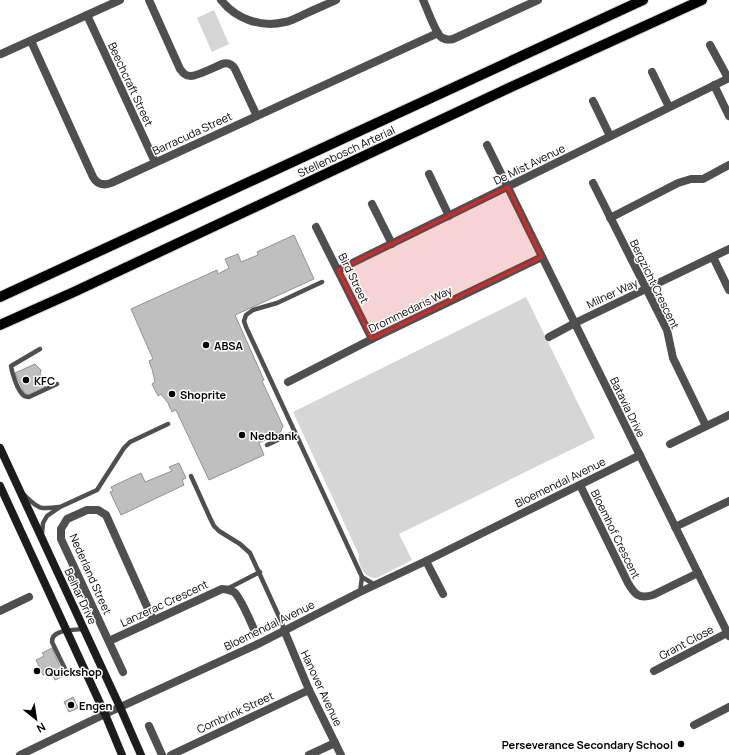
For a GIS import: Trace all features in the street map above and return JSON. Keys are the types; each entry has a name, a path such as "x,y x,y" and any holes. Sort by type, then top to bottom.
{"main road":[{"name":"Stellenbosch Arterial","path":"0,297 642,0"},
{"name":"Stellenbosch Arterial","path":"0,325 511,87 702,0"},
{"path":"0,331 25,314"},
{"name":"Belhar Drive","path":"0,448 141,755"},
{"path":"0,486 122,755"}],"street":[{"path":"1,54 120,0"},
{"path":"149,0 180,69 184,74 192,76 222,64 230,64 236,69 256,116"},
{"path":"221,0 233,12 246,19 269,24 292,20 336,0"},
{"path":"423,0 438,33 445,39 453,39 538,0"},
{"name":"Beechcraft Street","path":"87,15 155,162"},
{"name":"Barracuda Street","path":"31,41 94,180 100,184 108,184 438,33"},
{"path":"710,45 728,78"},
{"path":"652,72 669,107"},
{"name":"De Mist Avenue","path":"338,270 728,78"},
{"path":"714,85 729,116"},
{"path":"593,101 610,136"},
{"name":"Batavia Drive","path":"487,145 728,635"},
{"path":"610,218 684,181 703,178 729,165"},
{"path":"429,174 449,216"},
{"name":"Bergzicht Crescent","path":"593,183 666,330 673,358 706,426"},
{"path":"372,204 392,244"},
{"name":"Bird Street","path":"316,227 372,339"},
{"name":"Milner Way","path":"549,337 729,249"},
{"name":"Drommedaris Way","path":"288,382 372,339 542,257"},
{"path":"712,257 729,290"},
{"path":"670,444 729,415"},
{"name":"Bloemendal Avenue","path":"20,755 104,714 260,643 360,592 640,455"},
{"name":"Bloemhof Crescent","path":"580,485 633,592 639,596 646,597 653,595 698,573"},
{"path":"675,527 729,501"},
{"name":"Nederland Street","path":"123,672 61,539 61,528 67,519 87,510 98,510 106,515 153,620"},
{"path":"426,561 443,594"},
{"name":"Lanzerac Crescent","path":"109,642 220,589 227,589"},
{"path":"227,589 232,591 237,596 254,629"},
{"path":"0,611 29,597"},
{"name":"Hanover Avenue","path":"284,630 309,690 341,755"},
{"name":"Grant Close","path":"654,671 728,635"},
{"name":"Combrink Street","path":"171,755 309,690"},
{"path":"694,725 729,707"},
{"path":"148,726 162,755"},
{"path":"309,755 335,743"}],"lane":[{"path":"322,282 277,303 253,310 246,315 244,321 362,577 360,592"},
{"path":"40,349 11,366 12,375 22,394 26,397 57,384"},
{"path":"45,545 42,533 43,523 48,516 60,507 97,490 124,448 130,442 168,424"},
{"path":"267,445 295,432"},
{"path":"192,476 214,526 250,553 260,572 284,630"},
{"path":"20,491 40,508 46,509 60,507"},
{"path":"227,589 260,572"},
{"path":"362,577 375,585"},
{"path":"84,629 57,633 52,638 52,642 66,671 70,673 85,672"}],"highlighted area":[{"path":"508,187 542,257 372,339 338,270"}],"shaded area":[{"path":"214,10 229,44 212,52 197,18"},
{"path":"526,297 595,438 399,534 412,560 377,578 369,576 363,571 359,563 359,555 293,412"}],"building":[{"path":"294,235 314,279 235,315 264,380 262,381 283,426 280,433 259,443 264,455 209,480 176,410 172,412 168,403 161,394 158,396 152,384 155,382 149,361 153,359 131,309 217,270 218,274 229,268 225,259 238,254 241,262 258,255 257,252"},
{"path":"35,364 41,370 40,375 42,376 40,379 46,387 27,395 15,373"},
{"path":"179,463 186,478 182,480 184,485 121,515 110,492 113,491 111,487 141,473 145,482 172,471 169,467"},
{"path":"52,648 64,676 55,680 51,672 43,675 36,660 44,656 42,653"},
{"name":"Engen","path":"73,697 78,708 69,712 64,702"}],"place":[{"name":"ABSA","path":"206,345"},
{"name":"KFC","path":"26,380"},
{"name":"Shoprite","path":"172,394"},
{"name":"Nedbank","path":"242,435"},
{"name":"Quickshop","path":"37,671"},
{"name":"Engen","path":"71,705"},
{"name":"Perseverance Secondary School","path":"681,744"}]}
